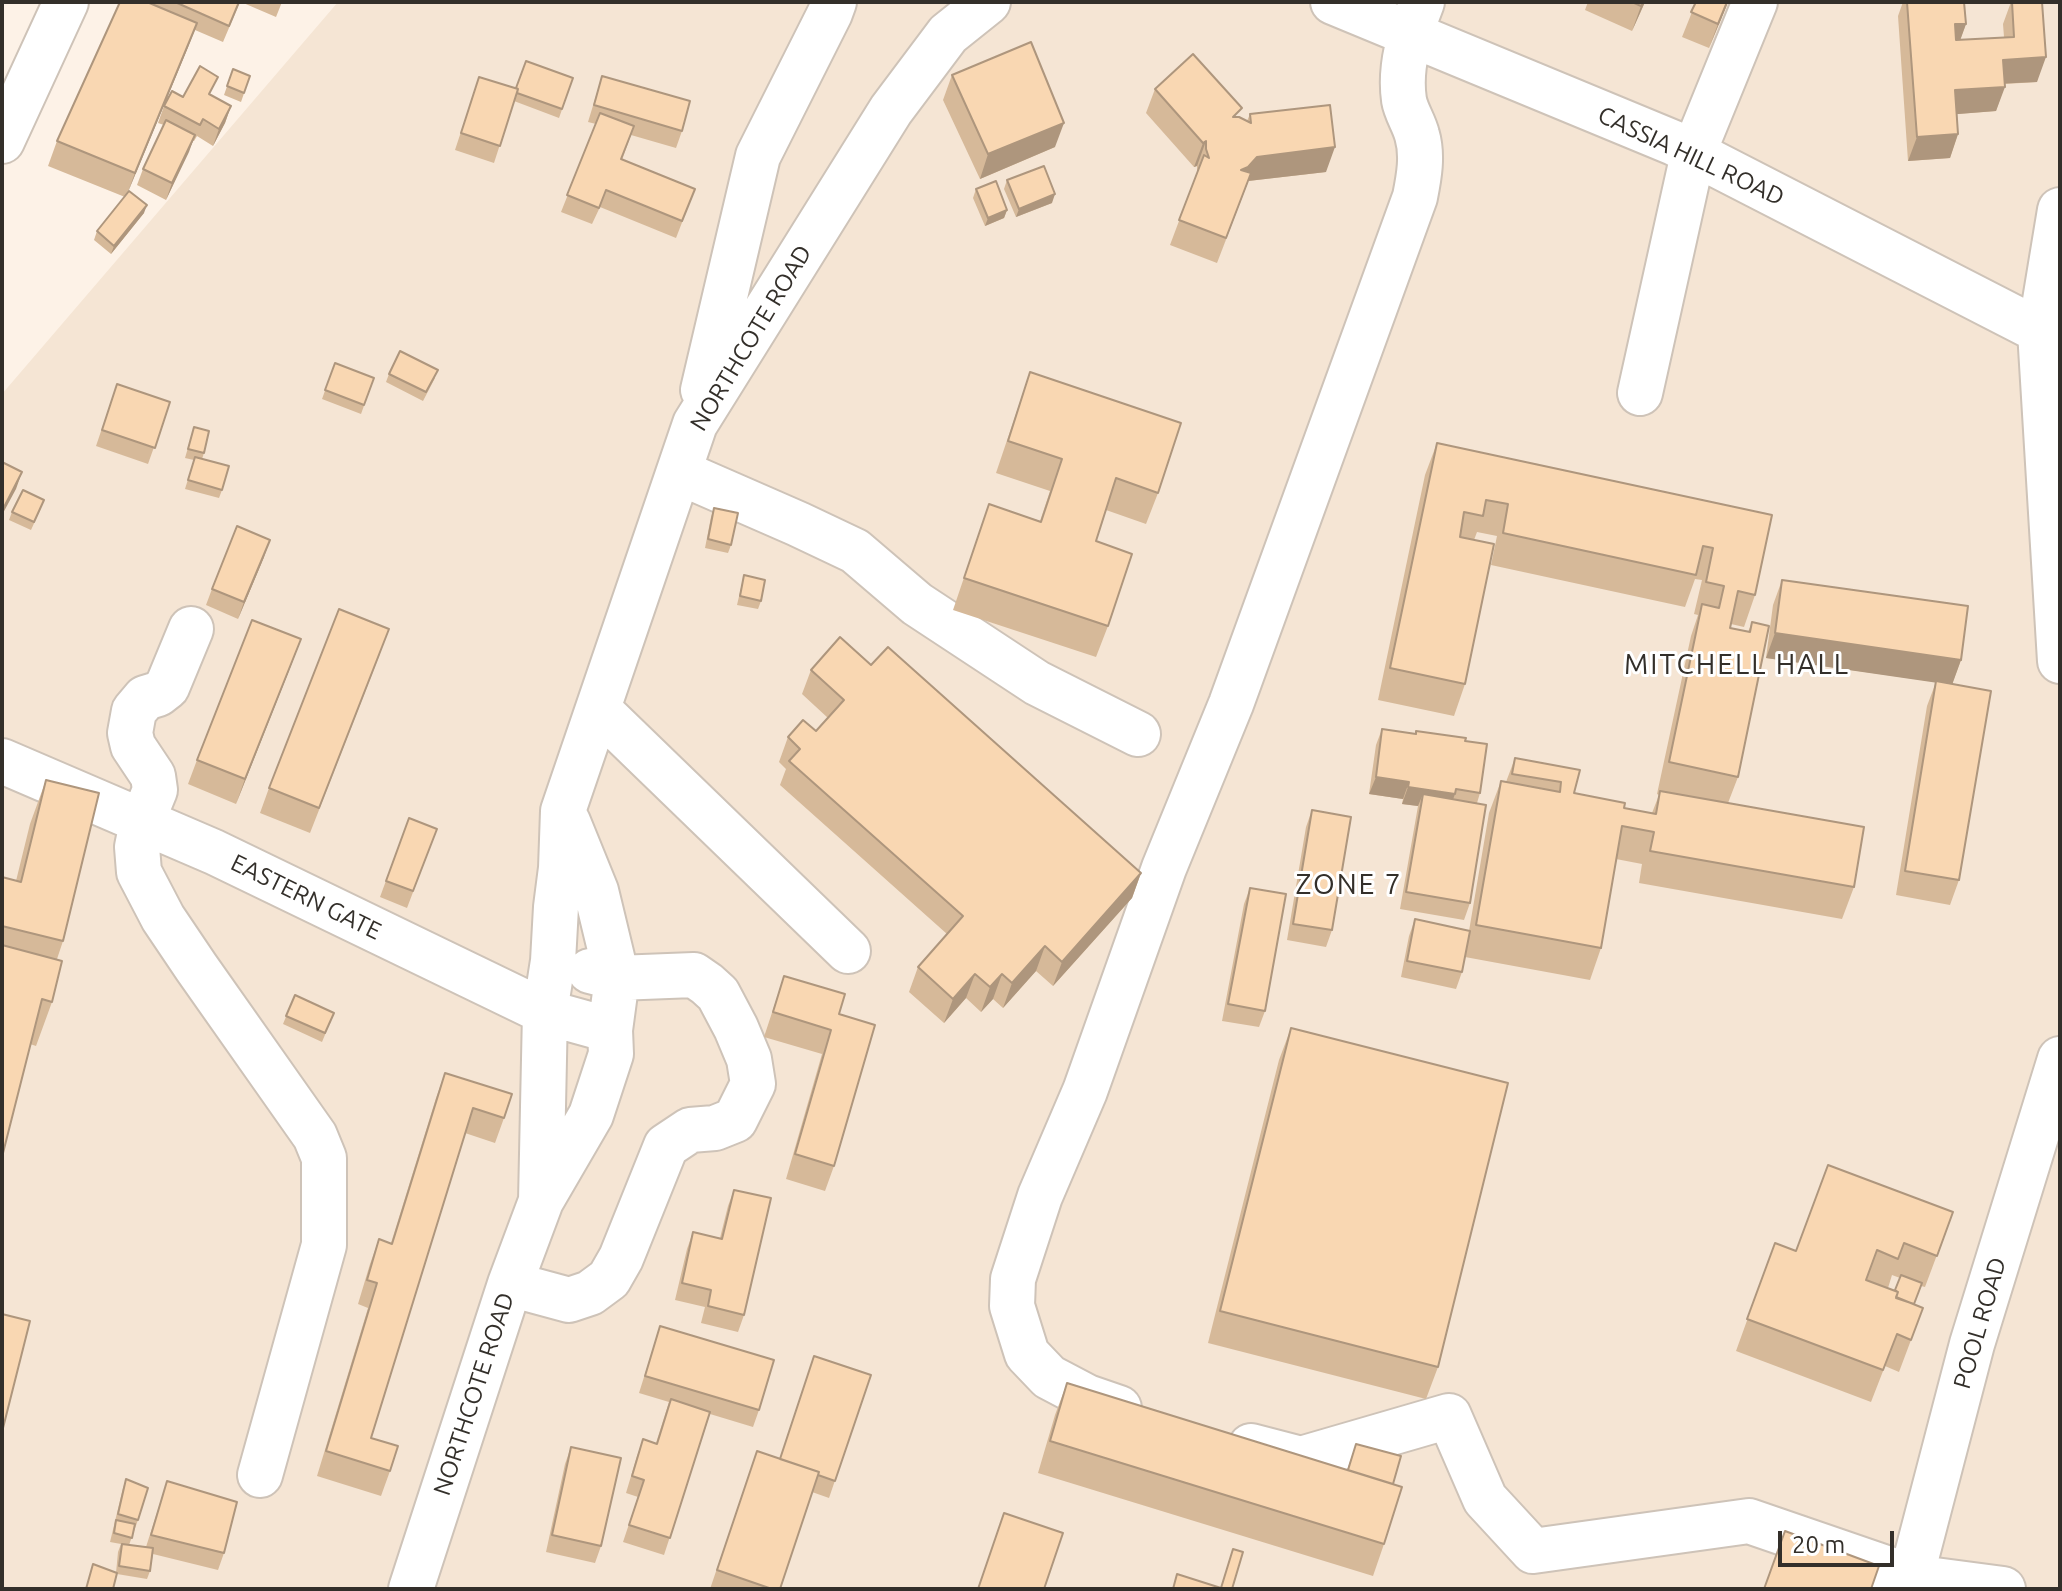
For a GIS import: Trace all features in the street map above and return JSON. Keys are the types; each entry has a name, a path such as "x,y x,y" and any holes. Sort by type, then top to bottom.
{"main road":[{"path":"2,141 66,2"},
{"name":"NORTHCOTE ROAD","path":"541,1201 545,1012 553,961 563,811 695,424 950,18 988,2"},
{"name":"CASSIA HILL ROAD","path":"1333,2 1416,18 1674,143 2040,331"},
{"path":"1640,393 1693,154 1755,2"},
{"path":"695,424 758,156 835,6"},
{"path":"1163,1421 1087,1397 1049,1377 1027,1354 1019,1333 1012,1306 1013,1279 1040,1196 1085,1091 1164,868 1231,704 1415,197 1420,155 1403,86 1404,67 1416,18"},
{"path":"2060,210 2040,331 2060,661"},
{"path":"679,472 855,551 917,604 1023,675 1138,734"},
{"path":"191,629 167,687 145,698 134,711 130,733 133,746 153,776 155,790 142,822 137,847 139,872 163,918 315,1136 324,1158 324,1245 260,1475"},
{"path":"598,709 848,951"},
{"name":"EASTERN GATE","path":"2,761 214,852 545,1012 610,1030"},
{"name":"NORTHCOTE ROAD","path":"411,1589 510,1284 541,1201 591,1115 611,1054 610,1030 617,978 596,891 563,811"},
{"path":"510,1284 569,1300 590,1293 609,1279 621,1258 666,1146 690,1130 715,1128 735,1120 753,1084 749,1059 718,994 694,975 617,978 553,961"},
{"name":"POOL ROAD","path":"1910,1583 1972,1344 2060,1059"},
{"path":"1209,1434 1301,1459 1449,1416 1485,1499 1533,1551 1749,1521 1910,1583 2003,1589"}],"shaded area":[{"path":"338,2 2060,2 2060,1589 2,1589 2,394"}],"building":[{"path":"120,2 147,2 197,23 135,173 57,141"},
{"path":"175,2 239,2 229,26"},
{"path":"1696,2 1727,2 1718,24 1691,12"},
{"path":"1907,2 1964,2 1966,24 1955,24 1956,40 2014,37 2012,2 2042,2 2046,57 2003,60 2005,87 1955,90 1958,134 1917,137"},
{"path":"1031,42 1064,123 988,154 952,75"},
{"path":"1193,54 1242,108 1233,117 1251,123 1250,114 1330,105 1335,147 1257,157 1241,170 1251,173 1226,238 1179,220 1204,155 1209,158 1206,141 1203,143 1155,89"},
{"path":"526,61 573,78 562,109 517,93"},
{"path":"200,66 218,77 209,94 231,106 219,129 203,119 200,125 164,106 172,91 183,97"},
{"path":"233,69 250,76 244,93 227,86"},
{"path":"602,76 690,101 682,131 594,105"},
{"path":"479,77 518,89 500,146 461,133"},
{"path":"600,113 634,126 621,159 695,189 682,221 606,190 599,208 567,195"},
{"path":"166,120 195,135 172,183 143,169"},
{"path":"1044,166 1055,194 1019,209 1007,180"},
{"path":"996,181 1007,210 988,218 976,189"},
{"path":"129,191 147,205 114,246 97,231"},
{"path":"400,351 438,370 426,392 389,374"},
{"path":"335,363 374,378 364,405 325,390"},
{"path":"1030,372 1181,423 1158,493 1116,478 1096,541 1132,554 1108,626 964,578 989,504 1041,522 1062,459 1008,441"},
{"path":"117,384 170,402 155,448 102,430"},
{"path":"194,427 209,431 204,453 188,449"},
{"path":"1437,443 1772,515 1755,595 1738,591 1730,628 1750,632 1752,622 1769,626 1738,777 1669,762 1702,604 1719,608 1724,586 1706,582 1713,548 1703,546 1696,575 1503,533 1508,504 1486,500 1483,516 1464,512 1460,537 1494,544 1465,684 1390,668"},
{"path":"195,457 229,466 222,490 188,480"},
{"path":"2,462 22,472 2,511"},
{"path":"23,490 44,500 34,522 12,512"},
{"path":"714,508 738,513 731,545 708,539"},
{"path":"237,526 270,540 244,602 212,589"},
{"path":"744,575 765,580 761,601 740,596"},
{"path":"1782,580 1968,606 1961,660 1775,633"},
{"path":"339,609 389,629 319,808 269,788"},
{"path":"252,620 301,639 245,779 197,760"},
{"path":"840,637 871,665 888,647 1141,873 1062,962 1045,946 1012,983 1002,974 990,987 975,974 953,999 918,967 963,916 789,761 800,749 788,737 803,720 816,731 844,700 811,670"},
{"path":"1936,681 1991,691 1959,880 1905,871"},
{"path":"1382,729 1466,738 1465,741 1487,744 1480,793 1456,789 1455,794 1408,787 1409,782 1376,777"},
{"path":"1515,758 1580,770 1574,793 1625,803 1624,808 1656,814 1660,791 1864,827 1854,887 1650,851 1654,832 1622,826 1601,948 1476,925 1501,781 1560,792 1561,782 1512,774"},
{"path":"46,780 99,793 63,941 2,926 2,877 21,882"},
{"path":"1423,794 1486,805 1470,903 1406,892"},
{"path":"1312,810 1351,817 1332,930 1293,924"},
{"path":"409,818 437,829 413,891 386,881"},
{"path":"1250,888 1286,894 1265,1011 1228,1004"},
{"path":"1415,919 1470,931 1462,972 1407,961"},
{"path":"2,945 62,961 52,1002 42,999 2,1157"},
{"path":"784,976 845,994 839,1014 875,1025 834,1166 795,1154 831,1030 773,1012"},
{"path":"295,995 334,1013 325,1033 286,1016"},
{"path":"1291,1028 1508,1083 1438,1367 1220,1311"},
{"path":"445,1073 512,1094 504,1118 473,1108 371,1438 398,1446 390,1471 326,1451 377,1283 367,1280 379,1239 392,1244"},
{"path":"1828,1165 1953,1212 1937,1256 1904,1243 1898,1259 1877,1250 1866,1280 1898,1292 1896,1297 1923,1308 1911,1340 1897,1334 1883,1370 1747,1319 1775,1243 1796,1251"},
{"path":"734,1190 771,1198 744,1315 708,1306 711,1290 682,1283 693,1232 722,1239"},
{"path":"1901,1275 1922,1283 1914,1304 1896,1298 1898,1292 1895,1290"},
{"path":"2,1314 30,1321 2,1432"},
{"path":"660,1326 774,1360 759,1410 645,1376"},
{"path":"814,1356 871,1375 835,1481 818,1475 819,1472 780,1459"},
{"path":"1067,1383 1402,1487 1384,1544 1050,1441"},
{"path":"671,1399 710,1412 670,1538 629,1525 644,1480 632,1476 643,1439 657,1444"},
{"path":"1356,1444 1401,1456 1393,1484 1348,1470"},
{"path":"571,1447 621,1458 601,1546 552,1535"},
{"path":"757,1451 819,1472 780,1589 717,1570"},
{"path":"126,1479 148,1488 138,1520 118,1514"},
{"path":"167,1481 237,1502 224,1553 151,1535"},
{"path":"1004,1513 1063,1533 1044,1589 978,1589"},
{"path":"116,1520 135,1524 132,1538 114,1533"},
{"path":"1785,1531 1879,1566 1871,1589 1764,1589"},
{"path":"122,1544 153,1548 150,1571 119,1566"},
{"path":"1233,1549 1243,1552 1232,1589 1173,1589 1177,1574 1221,1588"},
{"path":"93,1564 117,1573 113,1589 86,1589"}],"district":[{"name":"MITCHELL HALL","path":"1737,665"},
{"name":"ZONE 7","path":"1349,885"}]}
